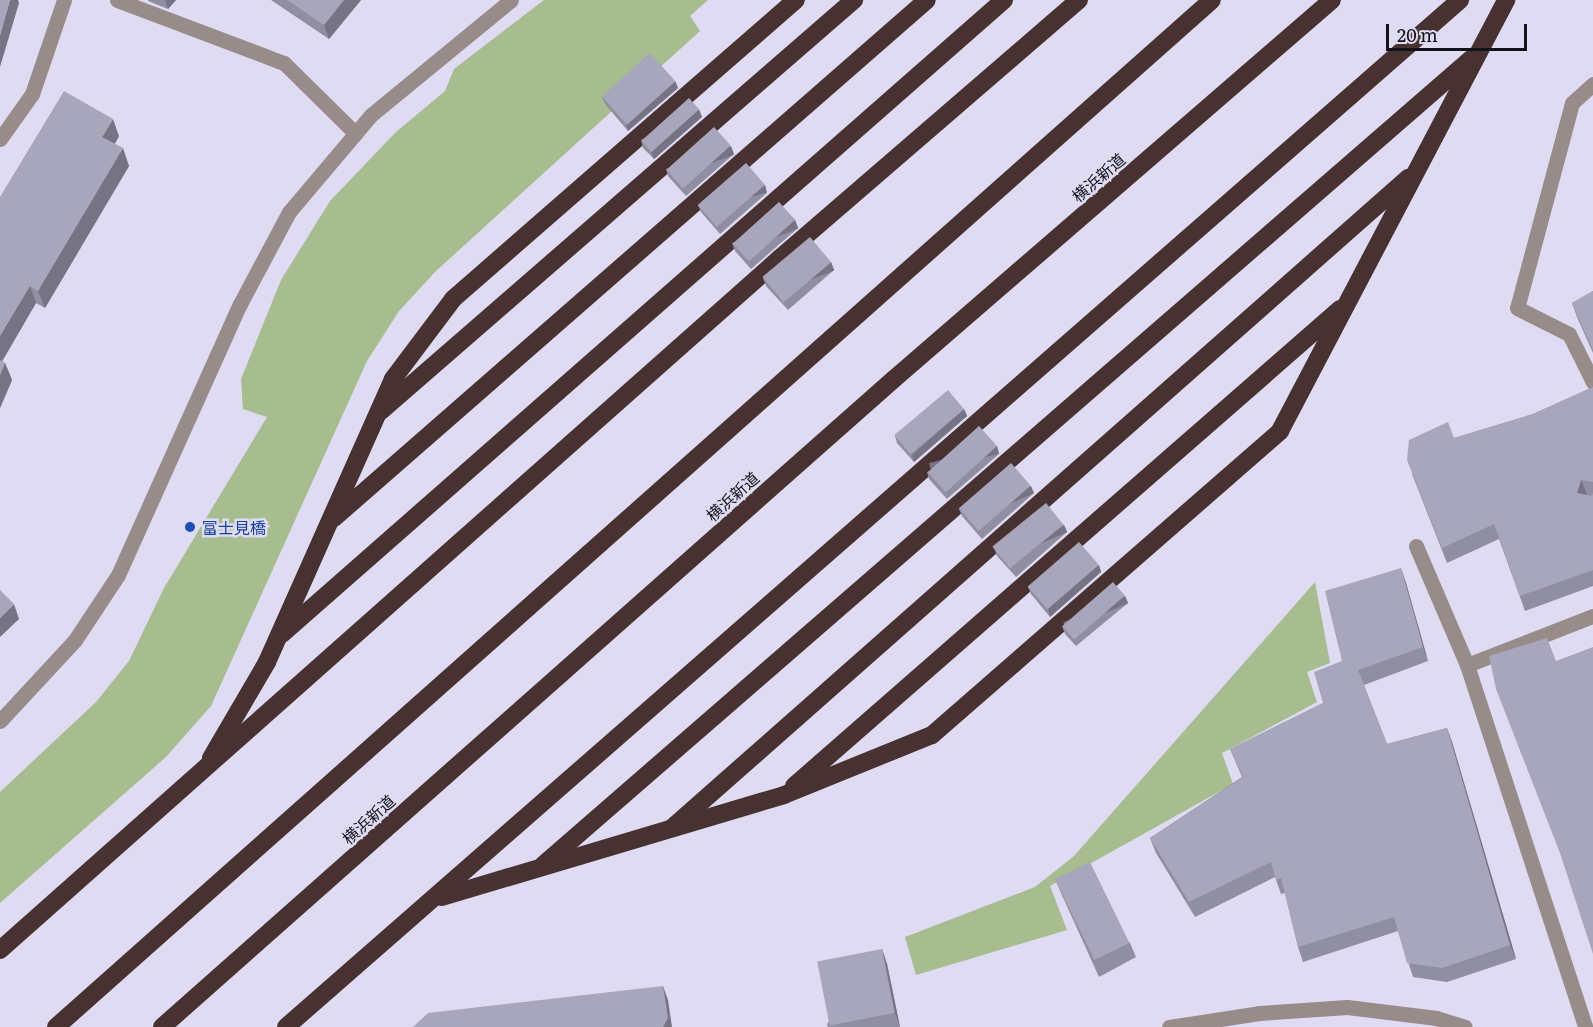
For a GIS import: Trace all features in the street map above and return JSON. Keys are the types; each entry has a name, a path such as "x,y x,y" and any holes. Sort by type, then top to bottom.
{"highway":[{"path":"203,772 278,637 393,379 453,299 796,0"},
{"path":"377,414 854,0"},
{"path":"328,523 927,0"},
{"path":"278,637 1004,0"},
{"path":"0,950 789,250 1079,0"},
{"path":"56,1027 1212,0"},
{"name":"横浜新道","path":"162,1027 885,387 1332,0"},
{"path":"285,1027 435,899 1460,0"},
{"path":"435,899 667,833 784,795 932,735 1280,431 1506,0"},
{"path":"539,869 1479,52"},
{"path":"667,833 1416,171"},
{"path":"784,795 1348,301"}],"street":[{"path":"0,139 32,94 64,0"},
{"path":"117,0 284,63 355,133"},
{"path":"0,721 75,640 118,574 240,304 289,212 355,133 511,0"},
{"path":"1593,84 1572,103 1517,308 1569,334 1593,382"},
{"path":"1416,546 1467,665 1585,1027"},
{"path":"1467,665 1593,616"},
{"path":"1169,1027 1259,1012 1347,1007 1436,1018 1465,1027"}],"green space":[{"path":"544,0 708,0 690,16 700,31 436,271 399,311 367,361 211,706 166,757 0,903 0,792 96,702 129,661 164,588 267,417 243,409 241,379 281,280 330,201 396,132 445,91 454,69"},
{"path":"1315,582 1330,663 1307,672 1317,702 1222,753 1233,784 1050,886 1067,930 916,975 905,937 1035,887 1074,856"}],"building":[{"path":"0,0 10,0 0,35"},
{"path":"287,0 344,0 324,25"},
{"path":"650,53 675,81 627,125 602,96"},
{"path":"64,91 113,119 102,137 123,148 38,291 30,286 0,336 0,197"},
{"path":"689,98 699,109 651,152 641,141"},
{"path":"714,127 731,146 683,188 666,170"},
{"path":"746,163 765,185 717,227 698,205"},
{"path":"779,202 795,220 749,261 733,243"},
{"path":"810,237 831,262 784,302 763,277"},
{"path":"1593,291 1593,350 1572,303"},
{"path":"0,360 5,363 0,375"},
{"path":"1593,387 1593,482 1581,480 1577,493 1592,496 1593,493 1593,570 1520,596 1494,524 1442,548 1407,460 1409,440 1448,422 1454,438 1533,414"},
{"path":"948,390 964,409 910,454 894,435"},
{"path":"979,426 997,446 946,492 928,472"},
{"path":"1011,463 1031,486 979,531 959,508"},
{"path":"1046,503 1064,525 1010,568 992,546"},
{"path":"1079,542 1099,565 1047,609 1028,587"},
{"path":"1401,568 1423,647 1358,670 1387,744 1447,728 1510,945 1442,968 1407,963 1394,917 1298,947 1281,878 1276,880 1271,862 1189,902 1150,838 1243,777 1230,749 1323,703 1314,672 1342,661 1325,591"},
{"path":"1113,582 1125,596 1074,640 1062,626"},
{"path":"0,590 14,604 0,618"},
{"path":"1547,638 1556,661 1593,647 1593,954 1560,853 1496,689 1489,656"},
{"path":"1090,862 1129,943 1094,960 1055,879"},
{"path":"882,949 894,1013 830,1025 817,962"},
{"path":"663,986 668,1018 663,1027 413,1027 428,1013"}],"place":[{"name":"富士見橋","path":"190,527"}]}
